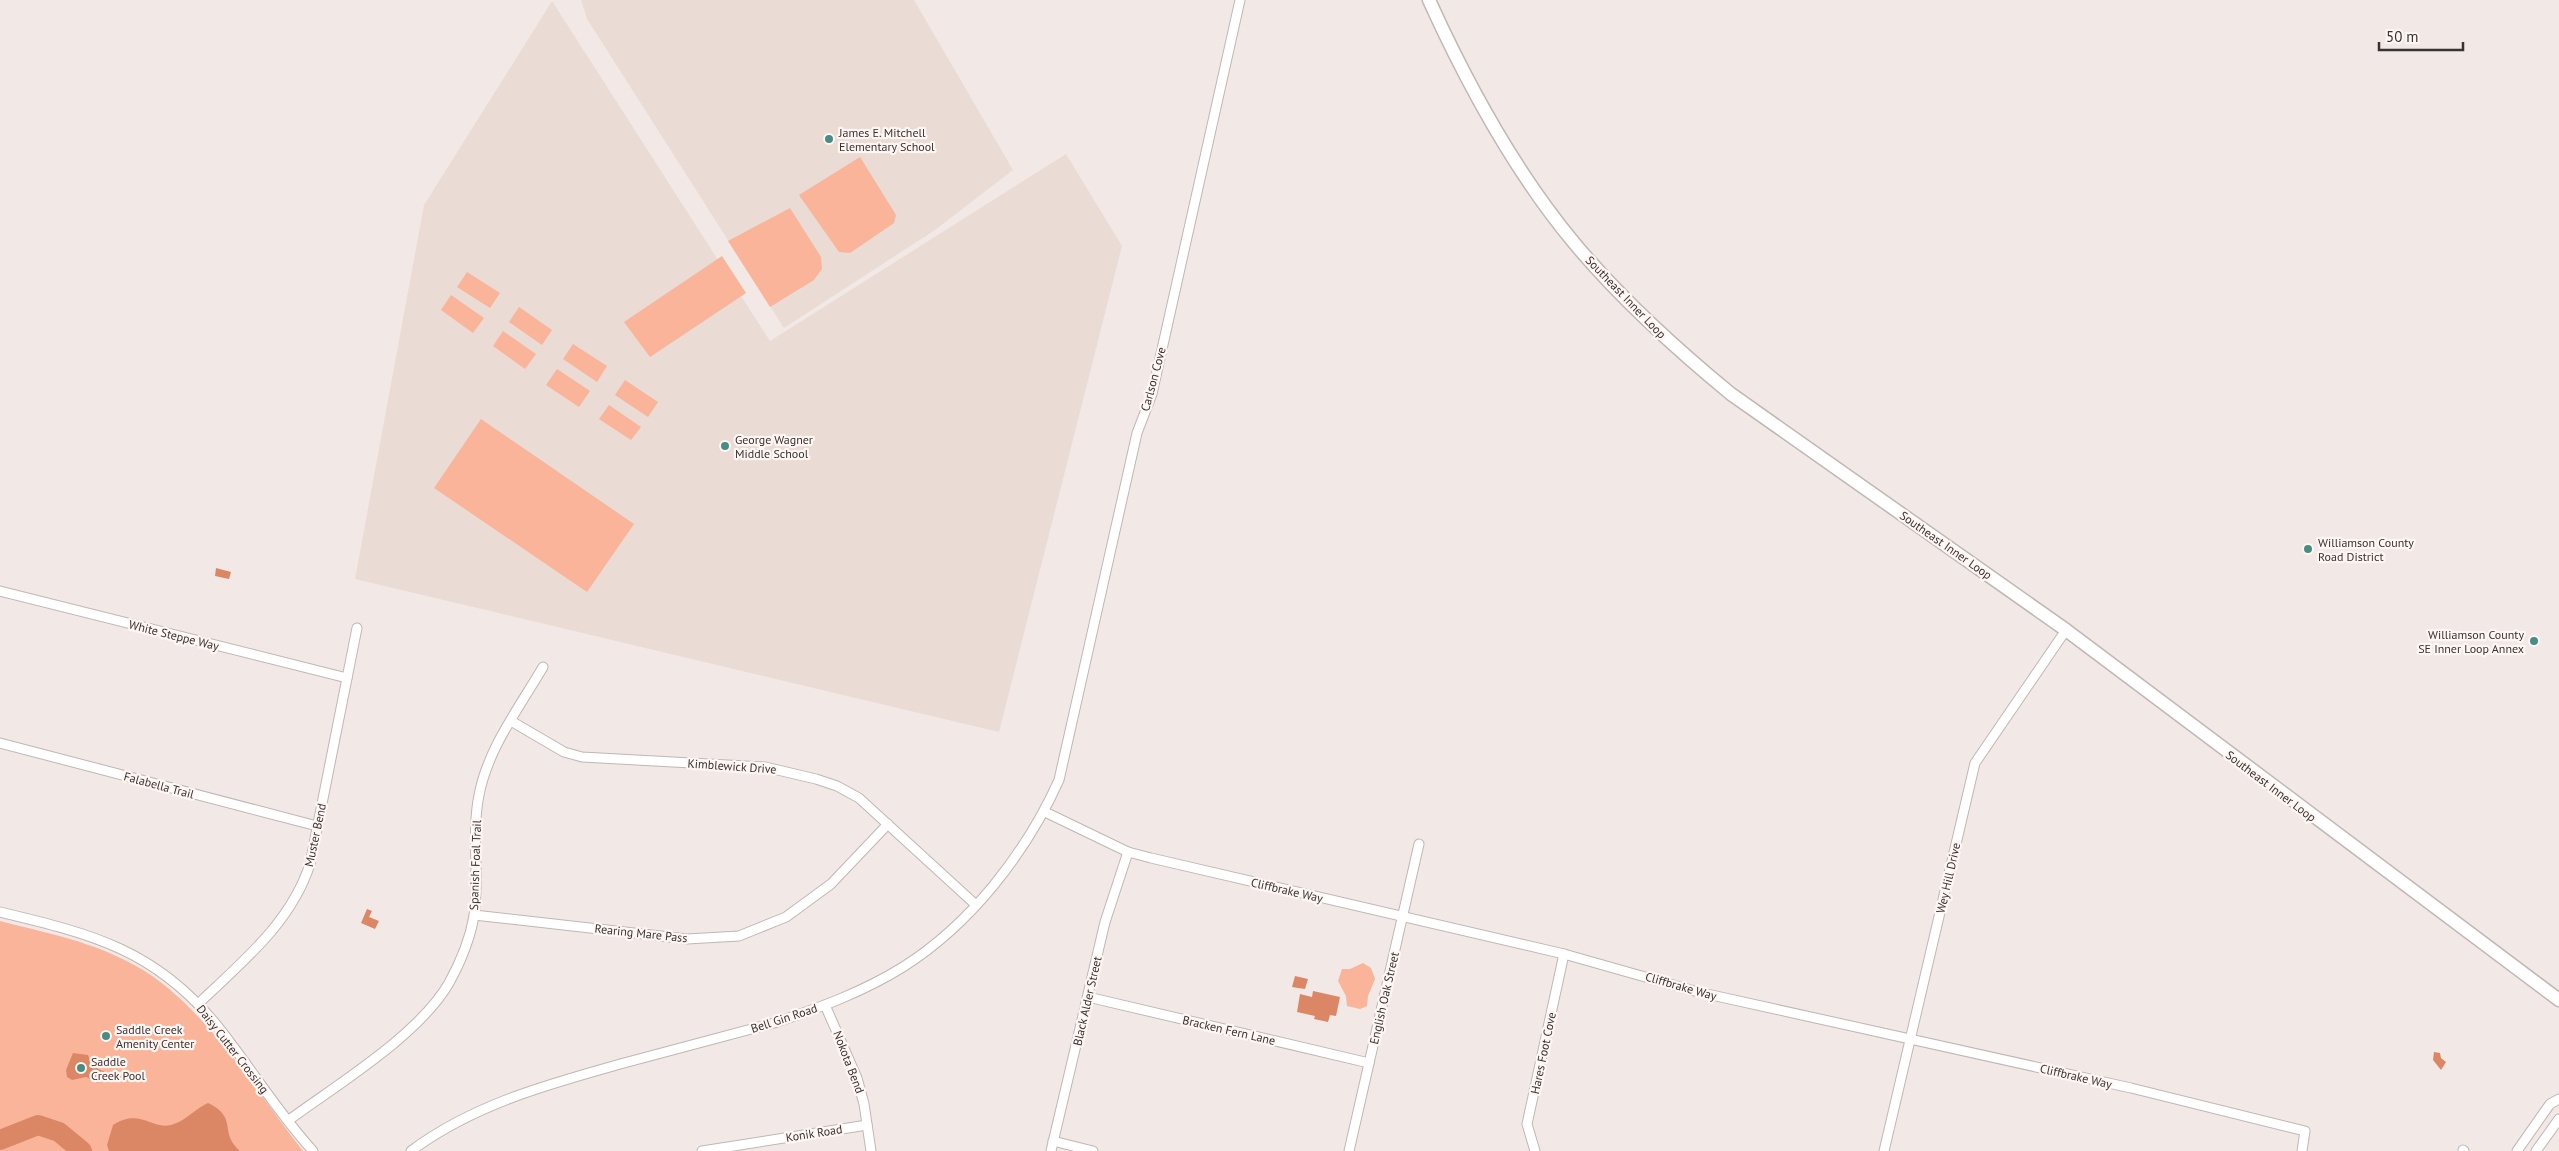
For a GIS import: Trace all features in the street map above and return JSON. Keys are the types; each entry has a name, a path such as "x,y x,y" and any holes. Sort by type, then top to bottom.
{"main road":[{"name":"Southeast Inner Loop","path":"1429,0 1468,83 1504,143 1570,237 1626,300 1683,354 1732,394 2066,630 2559,1000"}],"street":[{"name":"Carlson Cove","path":"1063,757 1137,433 1152,394 1240,0"},
{"name":"White Steppe Way","path":"0,591 347,678"},
{"name":"Muster Bend","path":"198,1004 275,929 292,906 304,883 310,864 357,628"},
{"name":"Wey Hill Drive","path":"1884,1151 1975,763 2066,630"},
{"name":"Spanish Foal Trail","path":"289,1120 399,1038 426,1014 448,985 459,963 474,915 478,797 484,772 493,749 543,667"},
{"name":"Kimblewick Drive","path":"511,721 564,752 582,757 765,767 816,778 858,798 976,904"},
{"name":"Falabella Trail","path":"0,744 317,826"},
{"name":"Bell Gin Road","path":"411,1151 431,1136 520,1093 774,1022 825,1005 862,989 903,966 976,904 1025,844 1045,812 1059,780 1063,757"},
{"name":"Cliffbrake Way","path":"1045,812 1128,852 1564,954 1698,992 2131,1088 2305,1131 2302,1151"},
{"name":"Rearing Mare Pass","path":"474,915 687,940 739,936 786,917 831,884 888,824"},
{"name":"English Oak Street","path":"1349,1151 1419,844"},
{"name":"Black Alder Street","path":"1051,1151 1106,922 1128,852"},
{"name":"Daisy Cutter Crossing","path":"0,912 86,933 142,958 164,973 198,1004 313,1151"},
{"name":"Hares Foot Cove","path":"1535,1151 1527,1124 1564,954"},
{"name":"Bracken Fern Lane","path":"1088,996 1369,1063"},
{"name":"Nokota Bend","path":"825,1005 857,1078 871,1151"},
{"path":"2517,1151 2550,1104 2559,1099"},
{"path":"2536,1151 2559,1119"},
{"name":"Konik Road","path":"702,1151 867,1124"},
{"path":"1053,1141 1093,1151"}],"shaded area":[{"name":"James E. Mitchell Elementary School","path":"581,0 914,0 1013,170 935,230 784,328 587,19"},
{"name":"George Wagner Middle School","path":"552,1 770,341 1066,154 1122,246 999,732 355,579 424,205"},
{"path":"860,157 896,215 894,223 850,253 839,252 799,195"},
{"path":"790,208 821,257 822,269 814,280 770,307 728,241"},
{"path":"722,256 746,293 650,357 624,322"},
{"path":"467,272 500,293 490,308 457,287"},
{"path":"451,295 484,318 473,333 441,310"},
{"path":"519,307 552,330 542,345 509,322"},
{"path":"503,331 536,354 525,369 493,346"},
{"path":"573,344 607,366 597,382 563,359"},
{"path":"557,369 590,391 579,407 546,385"},
{"path":"625,380 658,402 648,417 615,395"},
{"path":"609,405 641,427 631,440 599,419"},
{"path":"481,419 634,524 587,592 434,488"},
{"path":"216,568 231,572 229,579 215,576"},
{"path":"367,909 372,911 369,917 379,921 375,929 361,923"},
{"path":"0,921 87,944 136,966 160,982 206,1025 303,1151 0,1151"},
{"path":"1363,963 1371,968 1375,979 1368,996 1367,1006 1360,1009 1347,1006 1346,996 1338,981 1342,969 1350,969"},
{"path":"1295,976 1308,979 1305,989 1292,987"},
{"path":"1313,991 1340,997 1336,1016 1330,1015 1328,1022 1314,1019 1315,1016 1297,1012 1300,994 1312,997"},
{"path":"2434,1052 2440,1053 2441,1058 2446,1062 2441,1070 2433,1060"},
{"path":"73,1053 88,1055 92,1066 105,1072 104,1079 99,1083 86,1077 72,1080 67,1077 66,1070"},
{"path":"208,1103 223,1114 230,1138 240,1151 109,1151 107,1145 113,1125 123,1120 132,1118 166,1126 178,1122"}],"waterway":[{"path":"0,1140 38,1125 59,1132 82,1151"}],"place":[{"name":"James E. Mitchell Elementary School","path":"829,139"},
{"name":"George Wagner Middle School","path":"725,446"},
{"name":"Williamson County Road District","path":"2308,549"},
{"name":"Williamson County SE Inner Loop Annex","path":"2534,641"},
{"name":"Saddle Creek Amenity Center","path":"106,1036"},
{"name":"Saddle Creek Pool","path":"81,1068"}]}
